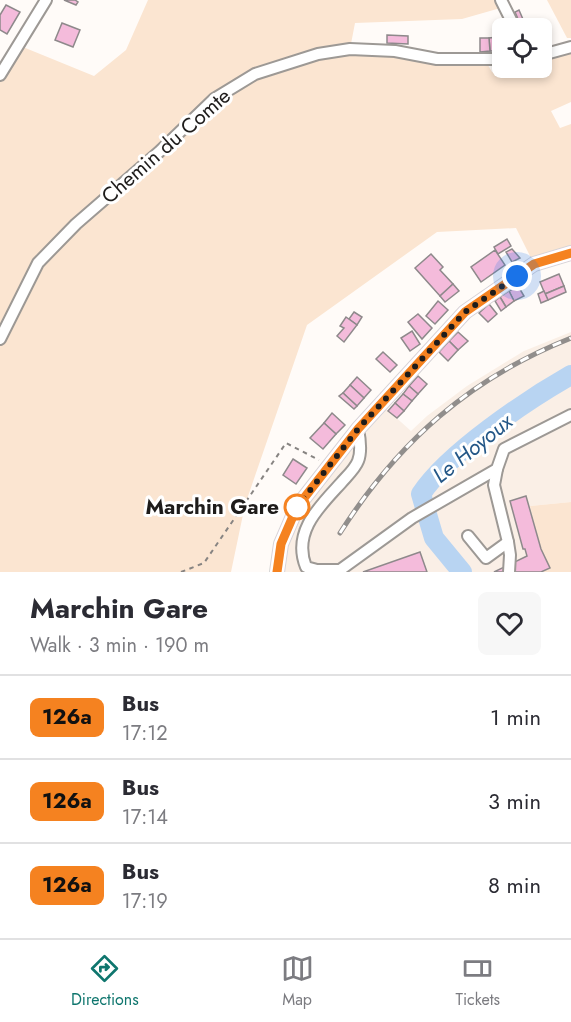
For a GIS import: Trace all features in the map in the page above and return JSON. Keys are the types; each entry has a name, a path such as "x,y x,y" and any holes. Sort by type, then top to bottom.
{"main road":[{"path":"278,572 281,544 297,507 358,429 465,312 534,264 571,253"}],"street":[{"path":"0,75 46,0"},
{"path":"501,0 510,18"},
{"name":"Chemin du Comte","path":"0,339 38,263 68,231 159,152 214,99 255,74 318,54 350,49 395,51 437,59 492,59"},
{"path":"552,53 570,49"},
{"path":"508,572 510,555 494,485 504,449 571,415"},
{"path":"358,429 361,444 358,461 308,523 302,539 301,554 306,567 317,570 340,570 412,518 497,469"},
{"path":"468,536 486,558 507,542"}],"path":[{"path":"181,572 204,563 286,443 330,465"}],"shaded area":[{"path":"148,0 501,0 504,7 462,19 355,23 350,49 485,60 492,72 492,78 552,78 552,53 571,51 571,102 551,111 560,128 571,124 571,253 534,264 516,228 437,232 307,325 245,505 231,572 0,572 0,75 18,45 94,76 126,50"},
{"path":"547,0 571,0 571,38 567,38"},
{"path":"571,332 571,502 530,506 550,567 541,572 277,572 297,507 381,404 411,431 467,386 524,351"},
{"path":"571,502 571,572 541,572 541,550 530,506"}],"building":[{"path":"64,0 75,0 78,2 76,5"},
{"path":"6,5 20,12 7,34 0,30 0,15"},
{"path":"519,10 522,18 518,18 515,12"},
{"path":"62,23 80,30 73,47 55,40"},
{"path":"387,35 408,36 408,44 387,43"},
{"path":"480,38 489,38 490,51 480,52"},
{"path":"489,38 492,38 492,51 490,51"},
{"path":"507,239 511,246 498,254 494,247"},
{"path":"512,249 520,258 512,262 506,252"},
{"path":"495,250 505,265 481,282 471,267"},
{"path":"431,254 443,267 440,270 453,284 440,296 415,268"},
{"path":"559,274 564,286 545,294 540,282"},
{"path":"453,284 459,291 445,302 440,296"},
{"path":"518,286 524,296 514,301 509,291"},
{"path":"564,286 566,292 548,300 545,294"},
{"path":"509,291 514,301 506,307 500,297"},
{"path":"544,291 548,300 541,303 538,294"},
{"path":"500,297 506,307 501,311 495,301"},
{"path":"438,301 448,310 435,324 426,316"},
{"path":"489,304 497,314 488,322 479,313"},
{"path":"354,312 362,317 357,325 349,319"},
{"path":"418,314 432,328 422,339 408,322"},
{"path":"346,317 357,325 344,342 337,336 344,328 340,326"},
{"path":"412,331 420,344 410,351 401,338"},
{"path":"458,332 468,341 458,350 449,341"},
{"path":"449,341 458,350 448,361 439,352"},
{"path":"383,352 397,365 390,372 376,359"},
{"path":"418,376 427,384 418,394 409,386"},
{"path":"357,377 371,390 364,398 350,385"},
{"path":"350,385 364,398 357,406 343,393"},
{"path":"409,386 418,394 412,401 403,394"},
{"path":"343,393 357,406 354,409 339,396"},
{"path":"403,394 412,401 404,411 395,403"},
{"path":"395,403 404,411 397,418 388,411"},
{"path":"332,413 345,425 336,434 324,423"},
{"path":"324,423 336,434 323,449 310,438"},
{"path":"293,459 307,468 296,484 283,475"},
{"path":"526,496 541,549 550,568 541,572 494,572 527,556 510,501"},
{"path":"420,552 427,572 363,572"}],"waterway":[{"name":"Le Hoyoux","path":"462,572 434,538 421,494 433,478 490,428 571,375"}],"railway":[{"path":"340,533 386,470 439,416 500,373 534,354 571,338"}],"bus line":[{"name":"126a","path":"277,572 281,544 297,507 358,429 465,312 534,264 571,253"}],"place":[{"name":"Marchin Gare","path":"297,507"}],"route":[{"path":"297,507 358,429 465,312 517,276"}]}
